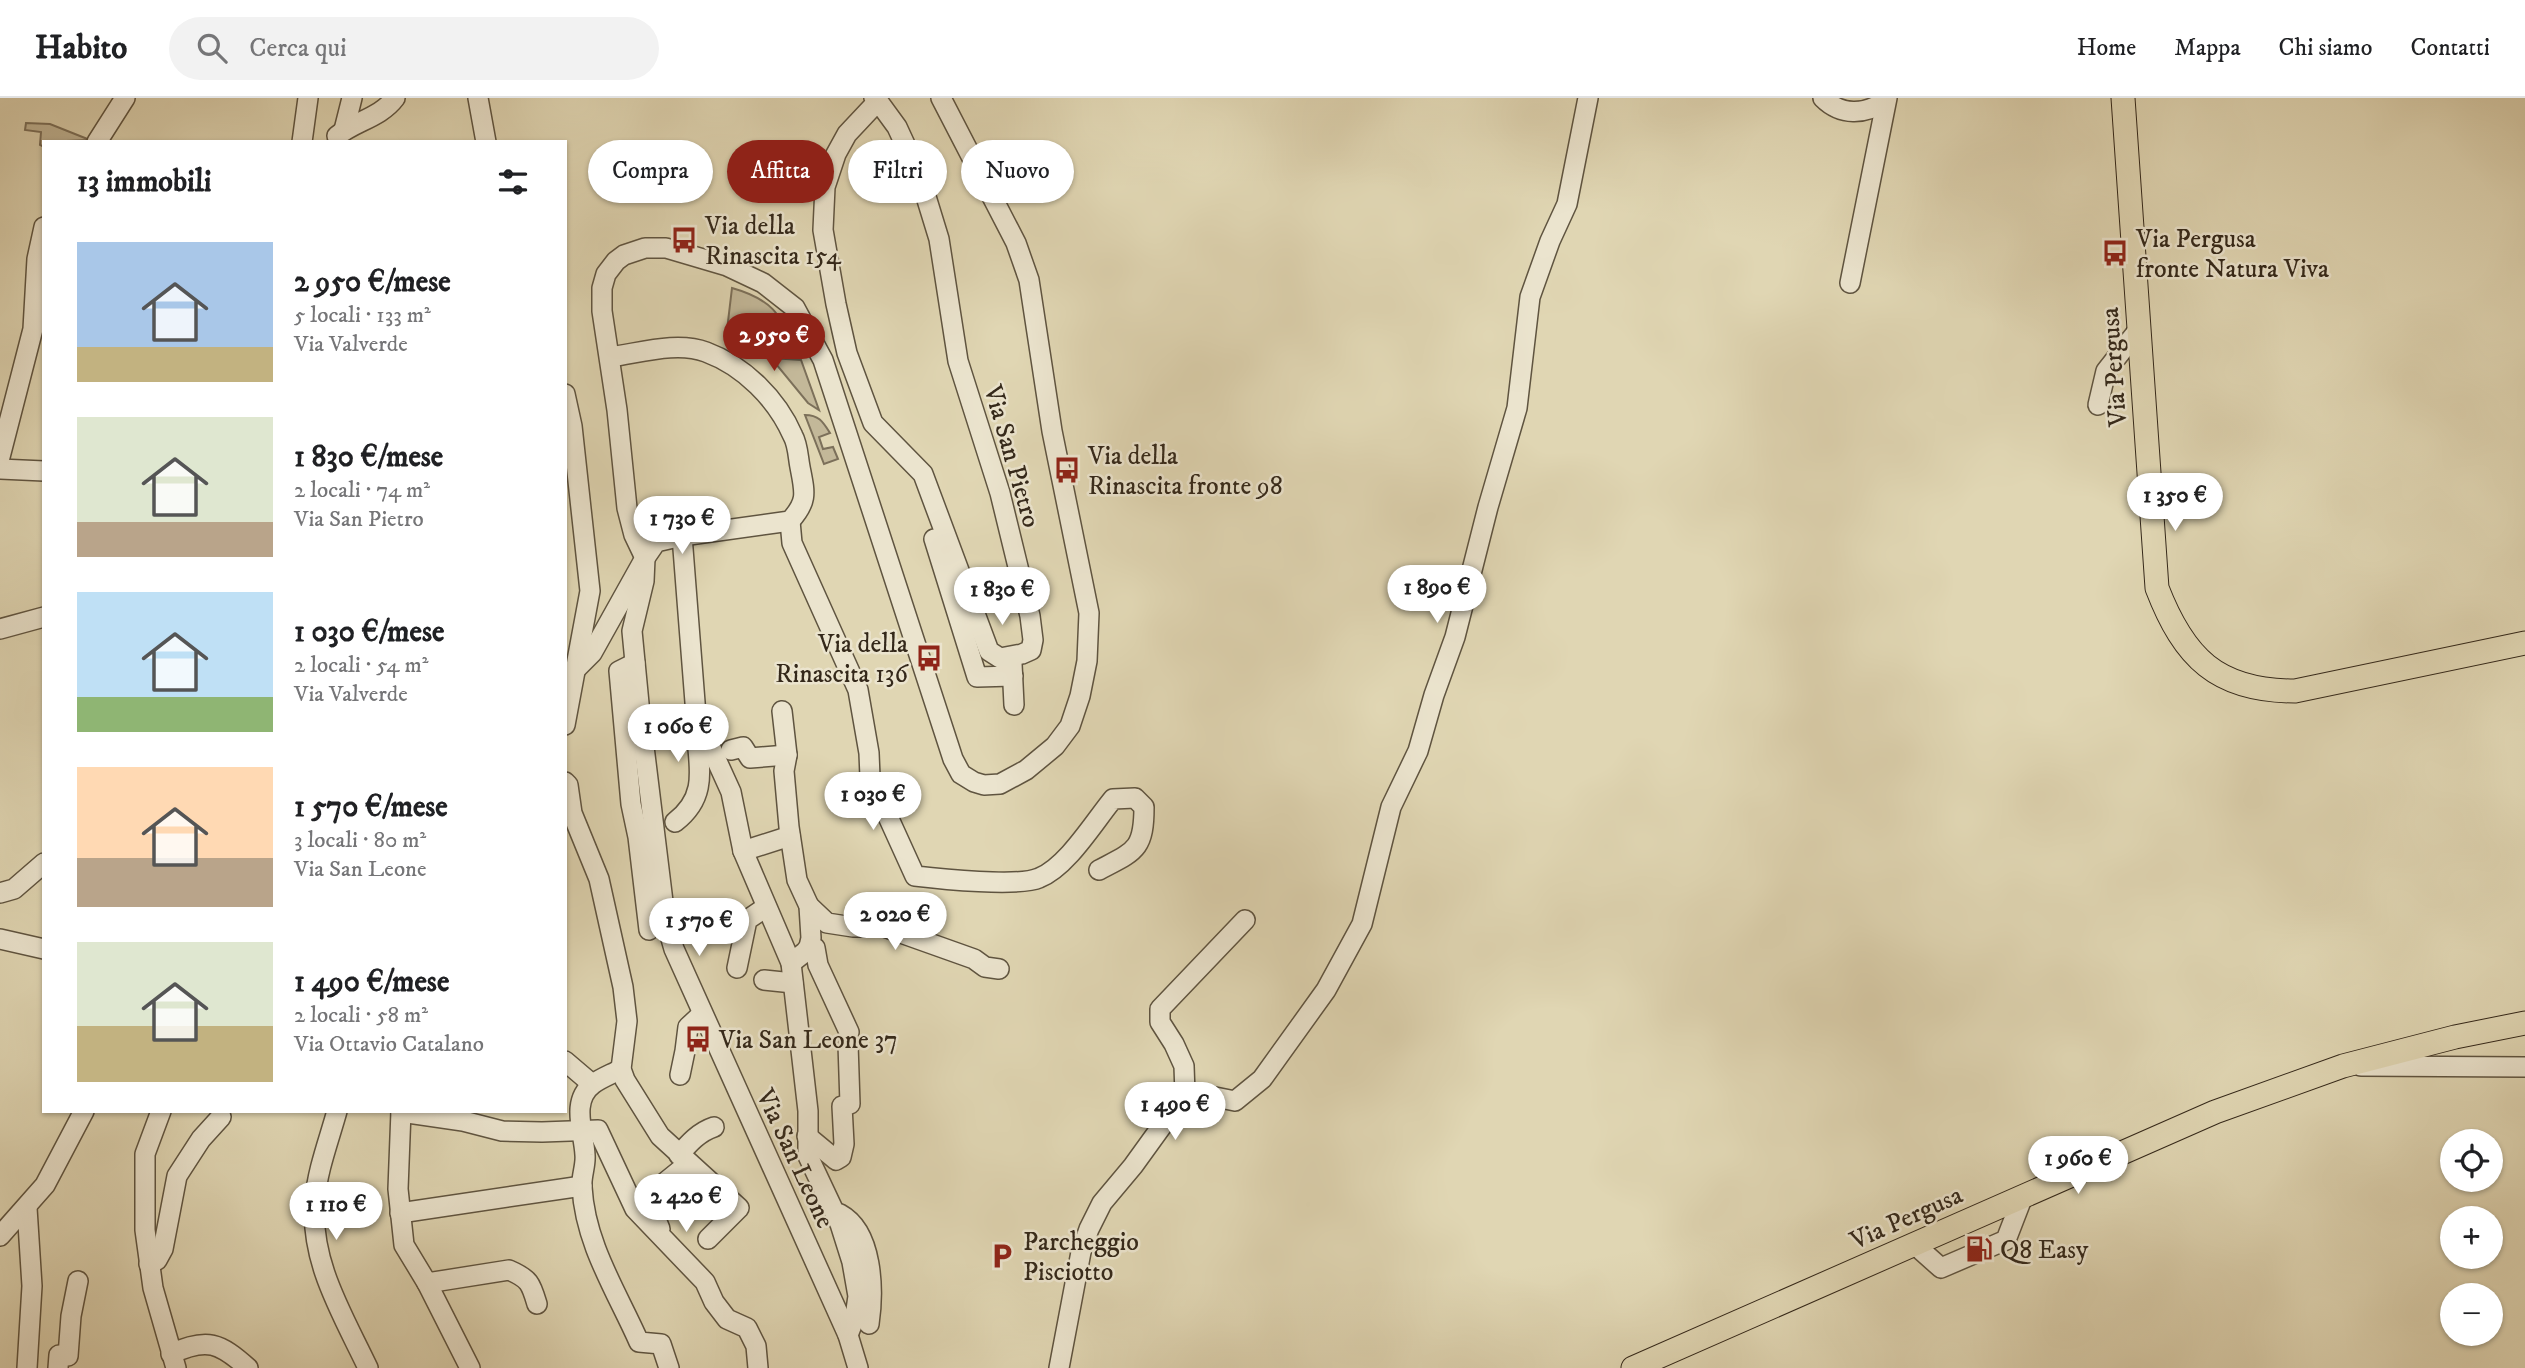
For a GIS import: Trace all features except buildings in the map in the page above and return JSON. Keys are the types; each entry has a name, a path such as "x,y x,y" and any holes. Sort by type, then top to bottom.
{"main road":[{"name":"Via Pergusa","path":"2123,98 2157,588 2169,618 2184,642 2215,672 2238,684 2267,691 2295,691 2525,643"},
{"name":"Via Pergusa","path":"1633,1368 2215,1112 2343,1066 2455,1037 2525,1023"}],"street":[{"path":"98,140 125,98"},
{"path":"302,140 308,98"},
{"path":"352,98 340,133 376,116 395,98"},
{"path":"478,98 486,140"},
{"path":"645,558 634,535 627,508 610,357 602,311 602,288 606,274 624,255 645,248 666,248 727,266 763,283 796,309 823,360 953,759 961,774 984,785 1000,784 1026,770 1055,746 1070,726 1087,661 1089,613 1052,431 1029,281 1016,243 941,98"},
{"path":"1185,1094 1235,1101 1262,1079 1326,990 1362,924 1391,807 1418,751 1455,637 1488,507 1517,408 1530,297 1550,241 1567,204 1588,98"},
{"path":"1823,98 1831,106 1847,112 1874,109 1886,100"},
{"name":"Via San Pietro","path":"876,99 897,127 920,177 939,239 958,361 1000,493 1025,593 1033,640 1031,650 1012,666 989,651 923,474 873,423 848,353 836,304 823,230 825,187 836,154 847,134 876,99"},
{"path":"1850,283 1886,100"},
{"path":"0,457 38,337 37,259 42,236"},
{"path":"2098,405 2106,371 2139,329"},
{"path":"575,670 592,653 656,542 681,536 790,522 802,508 805,494 794,438 767,394 739,371 708,352 692,348 671,348 610,357"},
{"path":"567,403 572,426 590,591 567,715"},
{"path":"0,469 42,471"},
{"path":"790,522 792,543 858,690 869,753 870,777 915,876 1023,883 1040,878 1062,863 1113,799 1135,798 1144,807 1138,846 1099,870"},
{"path":"675,822 692,807 700,784 681,536"},
{"path":"933,539 977,677 1012,666 1014,705"},
{"name":"Via San Leone","path":"645,558 644,581 632,631 665,918 674,949 848,1335 858,1368"},
{"path":"0,629 42,618"},
{"path":"635,663 619,671 631,804 638,837 649,930"},
{"path":"782,711 788,755 784,771 790,836 797,880 810,906 827,923 853,927 884,927 974,959 985,967 999,969"},
{"path":"696,715 722,752 743,850 790,963 808,1111 808,1156 840,1224 852,1262 858,1296 855,1317 848,1335"},
{"path":"722,752 743,747 750,758 788,755"},
{"path":"567,784 572,813 599,879 623,987 627,1021 621,1069 625,1080 660,1136 739,1208 708,1239"},
{"path":"743,850 790,836"},
{"path":"0,893 14,890 42,865"},
{"path":"24,883 42,888"},
{"path":"737,968 747,920 766,906"},
{"path":"790,963 809,947 810,906"},
{"path":"1059,1368 1081,1252 1089,1229 1102,1203 1133,1166 1185,1094 1184,1066 1160,1022 1160,1009 1245,920"},
{"path":"0,939 42,949"},
{"path":"807,1136 836,1160 841,1157 844,1144 842,1106 850,1104 849,1038 818,965 815,948 809,947"},
{"path":"764,980 793,983"},
{"path":"680,1075 688,1027 702,1014"},
{"path":"567,1063 592,1084"},
{"path":"2343,1066 2525,1067"},
{"path":"621,1069 592,1084 581,1103 586,1156 582,1186 590,1235 613,1290 639,1342 661,1344 669,1368"},
{"path":"0,1236 45,1185 83,1113"},
{"path":"160,1113 145,1154 145,1230 156,1300 174,1361"},
{"path":"336,1113 315,1198 315,1241 320,1265 368,1368"},
{"path":"401,1113 398,1189 404,1245 427,1283 470,1368"},
{"path":"408,1113 463,1121 502,1131 598,1130 635,1209 705,1282 714,1302 727,1319 747,1328 756,1346 759,1366"},
{"path":"149,1264 157,1260 163,1250 177,1176 187,1158 221,1117"},
{"path":"664,1240 647,1197 684,1159 691,1141 705,1130 714,1127"},
{"path":"400,1213 582,1186"},
{"path":"1914,1244 1941,1268 2006,1240 2023,1196"},
{"path":"27,1208 32,1286 27,1368"},
{"path":"833,1210 851,1220 868,1260 872,1284 869,1324"},
{"path":"427,1283 509,1270 531,1283 537,1304"},
{"path":"58,1368 58,1355 68,1356 71,1316 78,1281"},
{"path":"174,1361 188,1346 207,1344 228,1350 248,1368"}],"shaded area":[{"path":"26,123 50,124 90,140 42,140 42,146 41,132 25,130"},
{"path":"732,288 756,297 773,309 796,349 759,350 727,330"},
{"path":"771,358 801,360 819,410 808,403"},
{"path":"805,415 817,418 825,426 830,433 819,437 823,449 833,447 838,459 824,464"}],"place":[{"name":"Via della Rinascita 154","path":"684,240"},
{"name":"Via Pergusa fronte Natura Viva","path":"2115,253"},
{"name":"Via della Rinascita fronte 98","path":"1067,470"},
{"name":"Via della Rinascita 136","path":"929,658"},
{"name":"Via San Leone 37","path":"698,1039"},
{"name":"Q8 Easy","path":"1979,1249"},
{"name":"Parcheggio Pisciotto","path":"1002,1256"}]}
